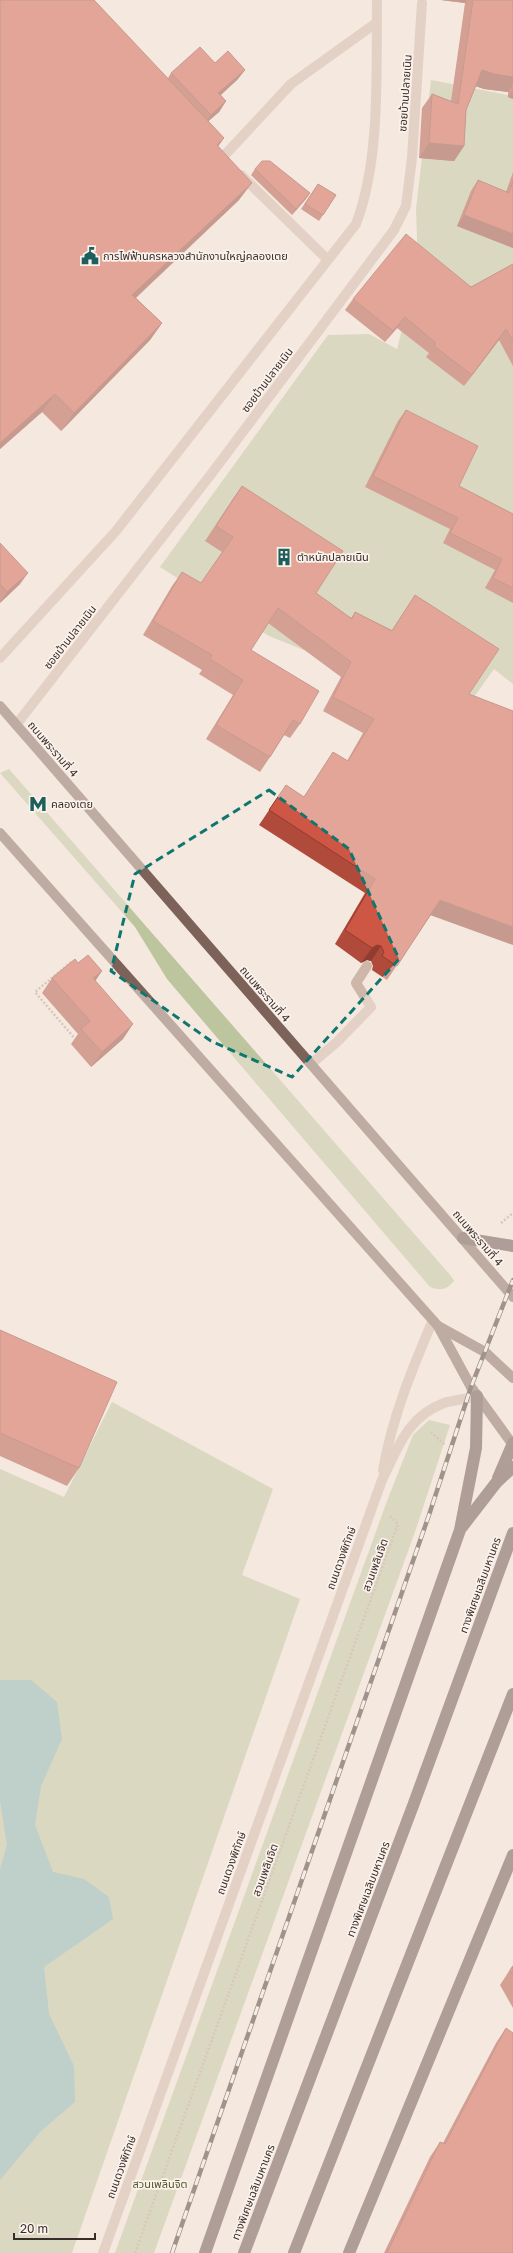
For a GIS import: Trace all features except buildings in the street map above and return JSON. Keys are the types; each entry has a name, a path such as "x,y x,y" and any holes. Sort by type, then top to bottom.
{"highway":[{"path":"462,1238 513,1246"},
{"path":"205,2253 460,1530 476,1448 477,1396"},
{"path":"496,1483 513,1444"},
{"path":"460,1530 496,1483 513,1467"},
{"name":"ทางพิเศษเฉลิมมหานคร","path":"244,2253 414,1803 513,1533"},
{"path":"294,2253 513,1694"},
{"path":"349,2253 513,1855"}],"main road":[{"name":"ถนนพระรามที่ 4","path":"0,706 513,1297"},
{"path":"0,833 435,1323 477,1396 513,1444"},
{"path":"435,1323 485,1352 513,1378"}],"street":[{"path":"0,658 116,531 327,259 356,224 363,205 375,118 377,0"},
{"name":"ซอยบ้านปลายเนิน","path":"16,725 207,479 394,230 406,206 412,158 422,3"},
{"path":"327,259 226,160 291,84 376,23"},
{"path":"311,1064 371,1007 356,984 367,966"},
{"name":"ถนนดวงพิทักษ์","path":"382,1480 388,1438 414,1363 435,1323"},
{"name":"ถนนดวงพิทักษ์","path":"103,2253 382,1480 409,1427 430,1409 446,1403 477,1396"}],"path":[{"path":"71,962 35,992 76,1040"},
{"path":"495,1229 513,1213"},
{"path":"429,1430 445,1445"},
{"name":"สวนเพลินจิต","path":"135,2253 398,1524 374,1501"}],"highlighted area":[{"path":"269,790 349,849 399,959 292,1077 211,1041 111,971 135,874"}],"green space":[{"path":"431,80 513,96 513,684 494,669 462,714 269,636 160,567 328,335 369,334 397,349 418,266 416,209"},
{"path":"9,769 451,1276 454,1281 451,1284 443,1289 430,1287 167,979 135,927 0,773"},
{"path":"112,1402 273,1489 242,1575 300,1599 72,2253 0,2253 0,1469 64,1497"},
{"name":"สวนเพลินจิต","path":"429,1420 450,1425 416,1529 154,2253 115,2253 387,1501 413,1435"}],"water":[{"path":"0,1680 31,1680 57,1702 62,1739 41,1786 35,1825 53,1872 84,1879 109,1897 113,1919 44,1967 49,2014 74,2066 75,2102 41,2131 0,2180 0,1869 7,1845 0,1801"}],"railway":[{"path":"172,2253 429,1515 471,1387 513,1280"}],"place":[{"name":"การไฟฟ้านครหลวงสำนักงานใหญ่คลองเตย","path":"90,256"},
{"name":"ตำหนักปลายเนิน","path":"284,557"},
{"name":"คลองเตย","path":"38,804"}]}
